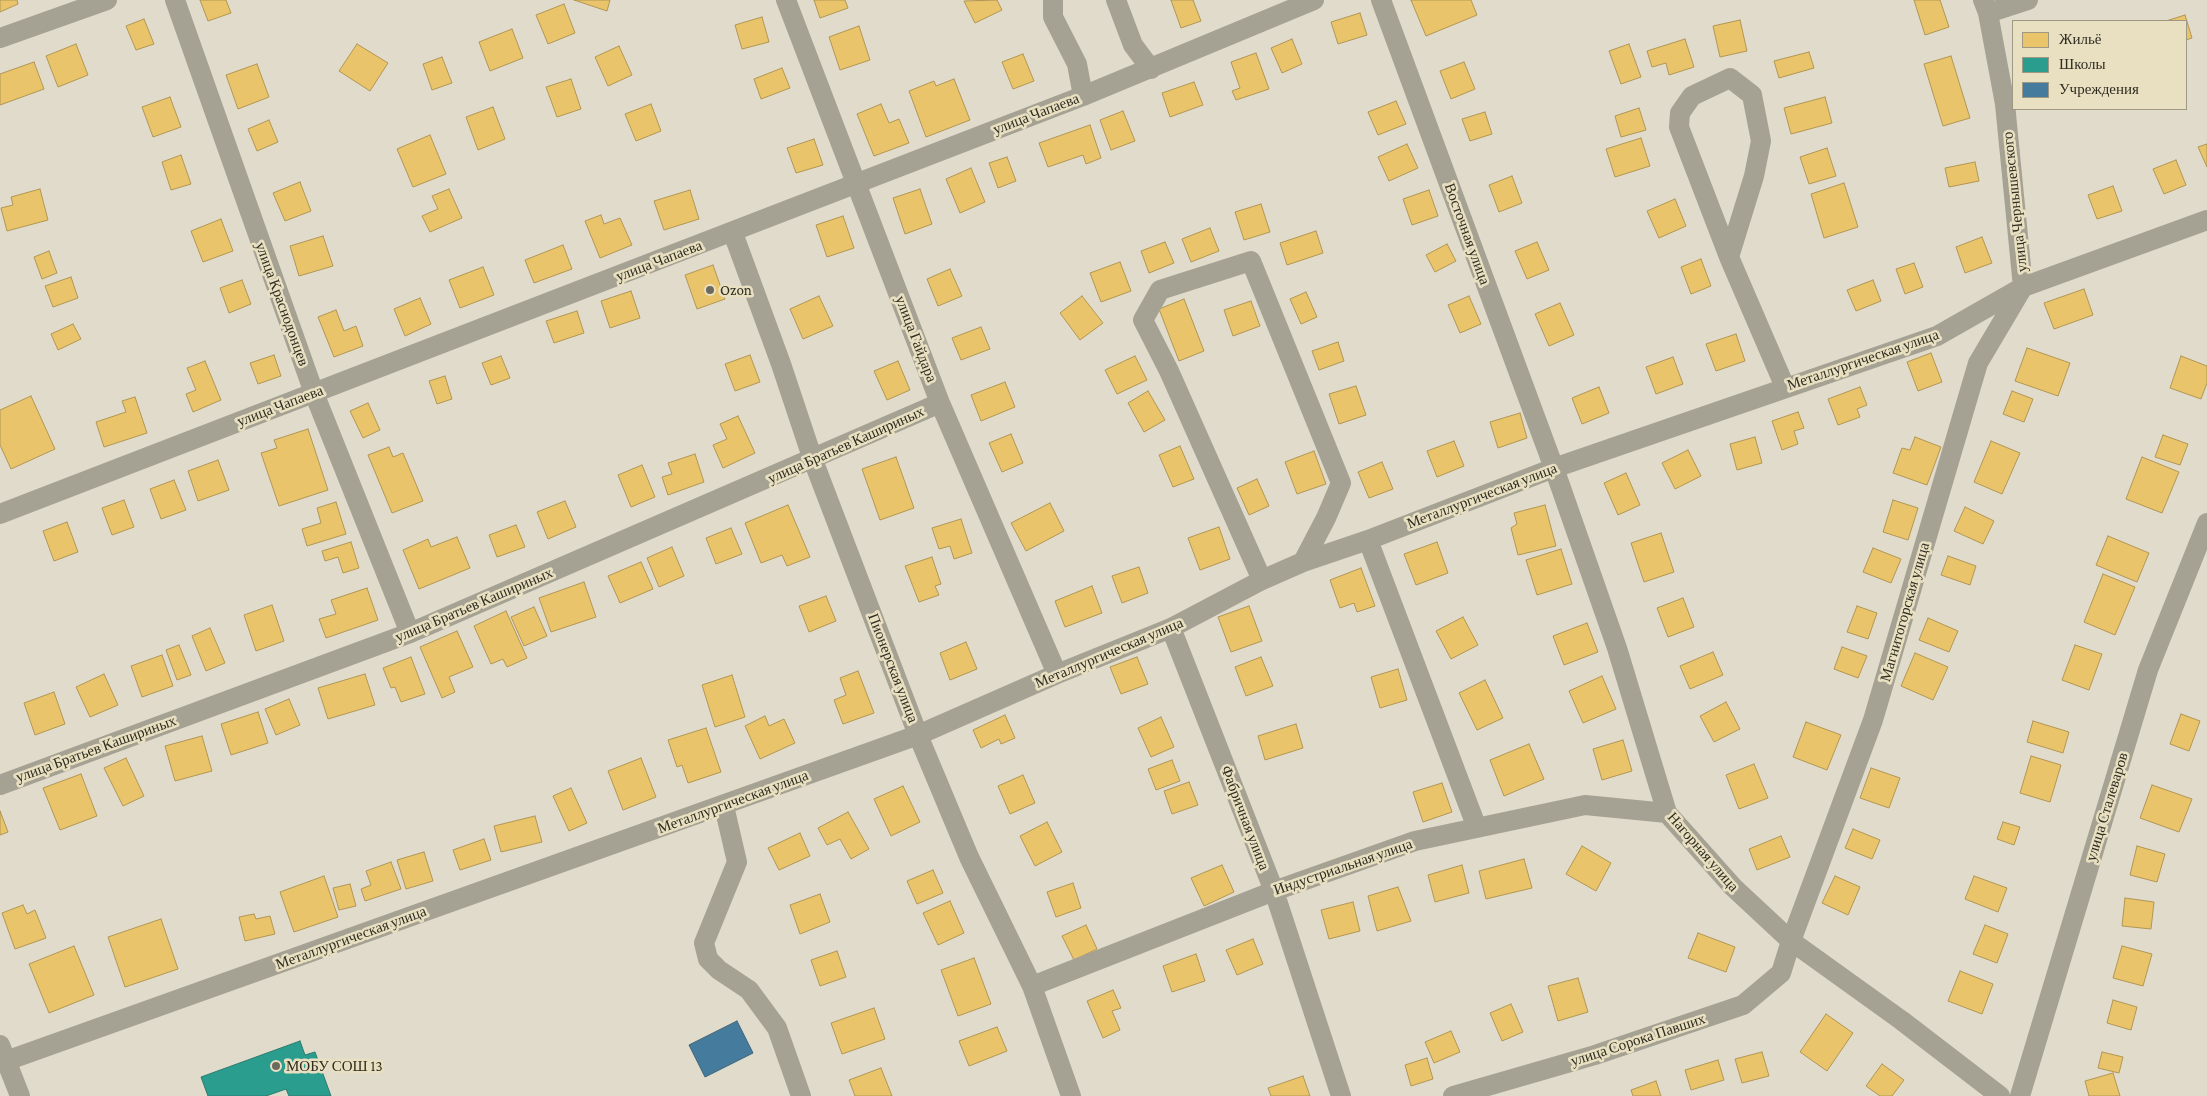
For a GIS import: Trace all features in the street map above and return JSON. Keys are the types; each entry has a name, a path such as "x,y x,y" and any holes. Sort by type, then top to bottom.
{"street":[{"path":"0,38 107,0"},
{"name":"улица Краснодонцев","path":"174,0 314,393 410,633"},
{"name":"улица Гайдара","path":"786,0 940,404 1057,674"},
{"path":"1053,0 1052,17 1077,64 1083,96"},
{"path":"1116,0 1133,45 1150,69"},
{"name":"улица Чапаева","path":"0,514 733,233 1083,96 1314,0"},
{"name":"Восточная улица","path":"1381,0 1554,468"},
{"path":"1985,6 2028,0"},
{"name":"улица Чернышевского","path":"1985,6 2005,104 2023,287"},
{"path":"1729,257 1754,176 1761,141 1752,95 1730,78 1692,96 1680,113 1679,127 1729,257 1785,387"},
{"name":"Металлургическая улица","path":"2,1056 724,806 918,735 1057,674 1171,628 1262,580 1303,562 1368,540 1554,468 1785,387 1938,336 2023,287 2207,220"},
{"name":"Пионерская улица","path":"733,233 781,364 813,460 918,735 969,857 1032,986 1071,1096"},
{"path":"1262,580 1169,371 1143,320 1160,290 1252,261 1341,483 1326,518 1303,562"},
{"name":"Магнитогорская улица","path":"1791,941 1873,720 1978,363 2023,287"},
{"name":"улица Братьев Кашириных","path":"0,785 410,633 940,404"},
{"name":"Нагорная улица","path":"1554,468 1617,648 1667,813 1733,887 1791,941 1901,1020 2000,1096"},
{"name":"улица Сталеваров","path":"2020,1096 2148,670 2207,523"},
{"path":"1368,540 1477,828"},
{"name":"Фабричная улица","path":"1171,628 1274,891 1341,1096"},
{"name":"Индустриальная улица","path":"1032,986 1274,891 1415,842 1585,805 1667,813"},
{"path":"724,806 737,862 704,943 708,959 719,970 750,990 777,1028 802,1096"},
{"name":"улица Сорока Павших","path":"1453,1096 1595,1055 1743,1005 1781,973 1791,941"},
{"path":"2,1056 20,1096"}],"building: Жильё":[{"path":"0,0 17,0 18,4 0,12"},
{"path":"200,0 226,0 231,13 208,21"},
{"path":"574,0 610,0 607,11"},
{"path":"814,0 845,0 848,8 820,18"},
{"path":"997,0 1002,10 975,23 964,1"},
{"path":"1171,0 1193,0 1201,21 1181,28"},
{"path":"1411,0 1471,0 1477,15 1426,36"},
{"path":"1914,0 1940,0 1949,27 1925,35"},
{"path":"564,4 575,33 548,44 536,15"},
{"path":"1360,13 1367,35 1338,44 1331,22"},
{"path":"2185,15 2187,20 2169,20"},
{"path":"762,17 769,42 742,49 735,25"},
{"path":"144,19 154,44 136,50 126,26"},
{"path":"1740,20 1747,51 1720,57 1713,26"},
{"path":"2187,22 2192,38 2187,40"},
{"path":"859,26 870,60 840,70 829,37"},
{"path":"512,29 523,58 490,71 479,42"},
{"path":"1292,39 1302,64 1282,73 1271,48"},
{"path":"1685,39 1694,67 1669,75 1666,63 1652,67 1647,51"},
{"path":"76,44 88,75 58,87 46,56"},
{"path":"357,44 388,63 370,91 339,71"},
{"path":"1629,44 1641,77 1621,84 1609,51"},
{"path":"619,46 632,75 608,86 595,57"},
{"path":"1809,52 1814,68 1779,78 1774,61"},
{"path":"1256,53 1269,89 1236,100 1232,91 1240,88 1231,62"},
{"path":"1023,54 1034,81 1013,89 1002,62"},
{"path":"1951,56 1970,118 1943,126 1924,64"},
{"path":"442,57 452,83 432,90 423,64"},
{"path":"34,62 44,89 0,105 0,74"},
{"path":"1464,62 1475,89 1451,99 1440,71"},
{"path":"257,64 269,97 238,109 226,75"},
{"path":"782,68 790,88 761,99 754,79"},
{"path":"571,79 581,109 557,117 546,87"},
{"path":"954,79 970,120 926,137 909,91 934,81 936,86"},
{"path":"1194,82 1203,105 1170,117 1162,93"},
{"path":"170,97 181,127 153,137 142,107"},
{"path":"1825,97 1832,123 1791,134 1784,108"},
{"path":"1396,101 1406,124 1378,135 1368,112"},
{"path":"651,104 661,131 636,141 625,114"},
{"path":"881,104 889,123 899,119 909,143 874,156 857,114"},
{"path":"493,107 505,139 478,150 466,117"},
{"path":"1639,108 1646,130 1621,137 1615,116"},
{"path":"1123,111 1135,141 1111,150 1100,120"},
{"path":"1485,112 1492,134 1470,141 1462,119"},
{"path":"269,120 278,142 257,151 248,129"},
{"path":"1090,125 1101,158 1086,164 1083,155 1048,167 1039,143"},
{"path":"430,135 446,174 413,187 397,149"},
{"path":"1641,138 1650,166 1615,177 1606,149"},
{"path":"814,139 823,165 796,173 787,148"},
{"path":"1407,144 1418,168 1389,181 1378,157"},
{"path":"2207,144 2207,167 2198,147"},
{"path":"1827,148 1836,176 1809,184 1800,157"},
{"path":"181,155 191,184 171,190 162,162"},
{"path":"1007,157 1016,181 998,188 989,163"},
{"path":"2176,160 2186,185 2164,194 2153,169"},
{"path":"1975,162 1979,181 1949,187 1945,168"},
{"path":"971,168 985,202 960,213 946,179"},
{"path":"1512,176 1522,203 1499,212 1489,185"},
{"path":"300,182 311,211 285,221 273,193"},
{"path":"1844,183 1858,227 1824,238 1811,194"},
{"path":"2113,186 2122,211 2097,219 2088,195"},
{"path":"40,189 48,220 7,231 1,208 13,205 11,197"},
{"path":"449,189 462,218 430,232 422,216 438,209 432,196"},
{"path":"920,189 932,224 905,234 893,198"},
{"path":"690,190 699,219 664,230 654,201"},
{"path":"1429,190 1438,216 1412,225 1403,199"},
{"path":"1675,199 1686,226 1659,238 1647,211"},
{"path":"1261,204 1270,232 1244,240 1235,212"},
{"path":"601,215 604,224 620,218 632,245 600,258 585,221"},
{"path":"843,216 854,248 827,257 816,225"},
{"path":"221,219 233,251 203,262 191,231"},
{"path":"1210,228 1219,251 1191,262 1182,239"},
{"path":"1316,231 1323,253 1287,265 1280,243"},
{"path":"323,236 333,266 299,276 290,246"},
{"path":"1982,237 1992,263 1965,273 1956,247"},
{"path":"1165,242 1174,263 1149,273 1141,251"},
{"path":"1537,242 1549,270 1527,279 1515,251"},
{"path":"1447,244 1456,261 1435,272 1426,255"},
{"path":"563,245 572,269 534,283 525,260"},
{"path":"49,251 57,273 42,279 34,257"},
{"path":"1701,259 1711,286 1691,294 1681,267"},
{"path":"1120,262 1131,291 1101,302 1090,273"},
{"path":"1914,263 1923,287 1905,294 1896,269"},
{"path":"713,265 725,299 697,309 685,275"},
{"path":"483,267 494,295 460,308 449,280"},
{"path":"950,269 962,296 938,306 927,279"},
{"path":"71,277 78,298 53,307 45,286"},
{"path":"242,280 251,304 229,313 220,288"},
{"path":"1873,280 1881,301 1856,311 1847,290"},
{"path":"2084,289 2093,315 2054,329 2044,303"},
{"path":"631,291 640,318 610,328 601,301"},
{"path":"1306,292 1317,317 1301,324 1290,299"},
{"path":"819,296 833,326 803,339 790,309"},
{"path":"1082,296 1103,323 1080,340 1060,313"},
{"path":"1469,296 1481,324 1460,333 1448,305"},
{"path":"420,298 431,324 405,336 394,309"},
{"path":"1184,299 1204,351 1179,361 1159,309"},
{"path":"1251,301 1260,326 1233,336 1224,310"},
{"path":"1560,303 1574,335 1549,346 1535,314"},
{"path":"336,310 344,331 356,326 363,346 334,357 318,317"},
{"path":"577,311 584,333 554,343 546,321"},
{"path":"73,324 81,339 58,350 51,334"},
{"path":"981,327 990,349 961,360 952,338"},
{"path":"1736,334 1745,361 1716,371 1706,344"},
{"path":"1338,342 1344,361 1319,370 1312,351"},
{"path":"2027,348 2070,363 2058,396 2015,381"},
{"path":"1931,353 1942,382 1918,391 1907,362"},
{"path":"274,355 281,376 258,384 250,363"},
{"path":"750,355 760,382 735,391 725,364"},
{"path":"501,356 510,378 491,385 482,363"},
{"path":"1135,356 1147,380 1117,394 1105,370"},
{"path":"2181,356 2207,366 2207,383 2201,399 2170,388"},
{"path":"1673,357 1683,384 1656,394 1646,367"},
{"path":"205,361 221,400 193,412 186,394 196,390 187,368"},
{"path":"898,361 910,390 887,400 874,371"},
{"path":"445,376 452,399 437,404 429,381"},
{"path":"1005,382 1015,407 981,421 971,395"},
{"path":"1356,386 1366,415 1339,424 1329,394"},
{"path":"1599,387 1609,413 1582,424 1572,398"},
{"path":"1860,387 1867,405 1857,409 1860,417 1838,425 1828,399"},
{"path":"1148,391 1165,420 1144,432 1128,403"},
{"path":"2012,391 2033,399 2024,422 2003,414"},
{"path":"31,396 55,449 11,469 0,445 0,410"},
{"path":"135,397 147,433 104,447 96,422 126,412 122,401"},
{"path":"368,403 380,430 363,438 350,411"},
{"path":"1798,412 1804,428 1794,431 1798,444 1782,450 1772,421"},
{"path":"1520,413 1527,438 1498,448 1490,422"},
{"path":"738,416 755,453 723,468 713,445 727,439 720,424"},
{"path":"308,429 328,490 279,506 261,453 277,448 274,440"},
{"path":"1011,434 1023,463 1002,472 989,443"},
{"path":"2163,435 2188,444 2180,465 2155,457"},
{"path":"1755,437 1762,463 1737,470 1730,444"},
{"path":"1915,437 1941,447 1927,485 1893,473 1902,448 1910,450"},
{"path":"1454,441 1464,466 1437,477 1427,451"},
{"path":"1991,441 2020,453 2002,494 1974,482"},
{"path":"1180,446 1194,479 1173,487 1159,455"},
{"path":"389,447 393,457 403,453 423,501 392,513 368,455"},
{"path":"1688,450 1701,476 1675,489 1662,463"},
{"path":"1314,451 1326,484 1297,494 1285,462"},
{"path":"695,454 704,482 668,495 662,477 672,474 668,463"},
{"path":"896,457 914,508 880,520 862,469"},
{"path":"2142,457 2179,472 2162,513 2126,499"},
{"path":"218,460 229,490 198,501 188,471"},
{"path":"1382,462 1393,489 1369,498 1358,472"},
{"path":"642,465 655,497 631,507 618,475"},
{"path":"1626,473 1640,505 1618,515 1604,483"},
{"path":"1257,479 1269,506 1249,515 1237,488"},
{"path":"174,480 186,510 161,519 150,489"},
{"path":"124,500 134,527 112,535 102,508"},
{"path":"1893,500 1918,508 1908,540 1883,532"},
{"path":"565,501 576,527 548,539 537,512"},
{"path":"336,502 346,534 307,546 302,529 321,523 317,508"},
{"path":"1050,503 1064,531 1026,551 1011,523"},
{"path":"788,505 810,557 787,566 782,555 761,563 745,523"},
{"path":"1545,505 1556,546 1518,555 1511,528 1517,524 1514,513"},
{"path":"1965,507 1994,521 1983,544 1954,531"},
{"path":"961,519 972,553 954,559 950,546 939,549 932,528"},
{"path":"67,522 78,552 54,561 43,531"},
{"path":"516,525 525,547 497,557 489,535"},
{"path":"1219,527 1230,559 1200,570 1188,538"},
{"path":"731,528 742,554 716,564 706,538"},
{"path":"1661,533 1674,572 1644,582 1631,543"},
{"path":"2108,536 2149,553 2137,582 2096,565"},
{"path":"457,537 470,568 419,589 403,550 428,539 431,547"},
{"path":"351,542 359,568 343,573 338,557 325,561 322,551"},
{"path":"1437,542 1448,573 1416,585 1404,554"},
{"path":"672,547 684,576 659,587 647,558"},
{"path":"1873,548 1901,559 1891,583 1863,572"},
{"path":"1561,549 1572,584 1537,595 1526,560"},
{"path":"1948,556 1976,566 1970,585 1941,575"},
{"path":"932,557 941,584 935,586 939,595 919,602 905,566"},
{"path":"641,562 653,589 620,603 608,576"},
{"path":"1139,567 1148,593 1122,603 1112,576"},
{"path":"1361,568 1375,606 1357,612 1354,603 1340,608 1330,580"},
{"path":"2103,574 2135,587 2115,635 2084,622"},
{"path":"584,582 596,617 551,632 539,598"},
{"path":"1092,586 1102,613 1065,627 1055,601"},
{"path":"367,588 378,620 326,638 319,619 336,614 331,600"},
{"path":"826,596 836,621 809,632 799,606"},
{"path":"1683,598 1694,627 1668,637 1657,608"},
{"path":"272,605 284,641 256,651 244,615"},
{"path":"1249,606 1262,641 1231,652 1218,617"},
{"path":"1857,606 1877,613 1868,639 1847,632"},
{"path":"534,607 547,636 524,646 511,617"},
{"path":"506,611 527,658 507,667 503,659 491,664 474,626"},
{"path":"1463,617 1478,645 1451,659 1436,631"},
{"path":"1928,618 1958,631 1949,652 1919,640"},
{"path":"1587,623 1598,652 1564,665 1553,636"},
{"path":"210,628 225,663 206,671 192,636"},
{"path":"457,631 473,667 449,677 455,692 442,698 420,647"},
{"path":"966,642 977,669 950,680 940,653"},
{"path":"179,645 191,675 177,680 166,650"},
{"path":"2075,645 2102,654 2089,690 2062,680"},
{"path":"1842,647 1867,656 1858,678 1834,669"},
{"path":"1713,652 1723,675 1690,689 1680,666"},
{"path":"1915,653 1948,667 1933,700 1901,686"},
{"path":"162,655 173,686 142,697 131,666"},
{"path":"411,657 425,694 401,702 395,687 391,688 383,668"},
{"path":"1137,657 1148,684 1121,694 1110,667"},
{"path":"1261,657 1273,686 1246,696 1235,667"},
{"path":"1398,669 1407,700 1380,708 1371,677"},
{"path":"858,671 874,713 843,724 834,700 846,695 840,678"},
{"path":"104,674 118,705 90,717 76,687"},
{"path":"365,674 375,705 328,719 318,688"},
{"path":"732,675 745,717 715,727 702,685"},
{"path":"1602,676 1616,709 1583,723 1569,691"},
{"path":"1485,680 1503,718 1477,730 1459,693"},
{"path":"54,692 65,724 35,735 24,703"},
{"path":"289,699 300,725 276,735 265,709"},
{"path":"1726,702 1740,729 1714,742 1700,716"},
{"path":"258,712 268,743 231,755 221,724"},
{"path":"2181,714 2200,721 2189,751 2170,744"},
{"path":"1005,715 1015,738 1001,744 999,739 981,748 973,730"},
{"path":"765,716 769,726 784,719 795,743 760,759 745,726"},
{"path":"1161,717 1174,747 1151,757 1138,728"},
{"path":"2033,721 2069,732 2063,753 2027,742"},
{"path":"1806,722 1841,735 1827,770 1793,757"},
{"path":"1296,724 1303,748 1265,760 1258,736"},
{"path":"706,728 721,772 688,783 682,765 677,767 668,740"},
{"path":"202,736 212,771 175,781 165,746"},
{"path":"1623,740 1632,771 1602,780 1593,749"},
{"path":"1529,744 1544,779 1504,796 1490,760"},
{"path":"2031,756 2061,765 2050,802 2020,793"},
{"path":"126,758 144,796 123,806 104,768"},
{"path":"641,758 656,797 623,810 608,771"},
{"path":"1172,760 1180,781 1156,790 1148,769"},
{"path":"1754,764 1768,798 1739,809 1726,775"},
{"path":"1871,768 1900,778 1889,808 1860,798"},
{"path":"81,774 97,816 60,830 43,788"},
{"path":"1023,775 1035,803 1010,814 998,786"},
{"path":"1189,782 1198,805 1172,814 1164,791"},
{"path":"1442,783 1452,812 1423,822 1413,792"},
{"path":"2152,785 2192,799 2179,832 2140,818"},
{"path":"903,786 920,822 891,836 874,799"},
{"path":"571,788 587,823 569,831 553,796"},
{"path":"0,811 8,832 0,835"},
{"path":"848,812 869,849 851,859 840,839 827,845 818,828"},
{"path":"535,816 542,842 501,852 494,826"},
{"path":"1047,822 1062,852 1035,866 1020,836"},
{"path":"2003,822 2020,827 2014,845 1997,839"},
{"path":"1853,829 1880,840 1872,859 1845,848"},
{"path":"800,833 810,856 779,870 768,848"},
{"path":"1781,836 1790,857 1757,870 1749,849"},
{"path":"484,839 491,860 460,870 453,850"},
{"path":"1582,846 1611,863 1596,891 1566,874"},
{"path":"2137,846 2165,854 2157,882 2130,875"},
{"path":"424,852 433,881 406,889 397,860"},
{"path":"1524,859 1532,888 1486,899 1479,871"},
{"path":"391,862 401,889 365,901 361,889 371,885 366,871"},
{"path":"1222,865 1234,892 1204,906 1191,878"},
{"path":"1462,865 1469,893 1435,902 1428,875"},
{"path":"933,870 943,893 917,904 907,881"},
{"path":"324,876 338,917 294,932 280,892"},
{"path":"1835,876 1860,887 1848,915 1822,903"},
{"path":"1974,876 2007,888 1998,912 1965,899"},
{"path":"1073,883 1081,908 1056,917 1047,892"},
{"path":"350,884 356,906 339,910 333,888"},
{"path":"1398,887 1411,921 1377,931 1368,896"},
{"path":"820,894 830,922 800,934 790,905"},
{"path":"2125,898 2154,902 2151,929 2122,926"},
{"path":"950,901 964,933 938,945 923,913"},
{"path":"1353,902 1360,931 1329,939 1321,910"},
{"path":"23,905 27,914 35,910 46,938 15,949 2,913"},
{"path":"254,914 256,919 270,916 275,934 245,941 239,917"},
{"path":"161,919 178,969 125,987 108,937"},
{"path":"1086,925 1097,949 1074,960 1062,936"},
{"path":"1985,925 2008,934 1997,963 1973,954"},
{"path":"1698,933 1735,947 1726,972 1688,958"},
{"path":"1253,939 1263,964 1237,975 1226,950"},
{"path":"74,946 94,995 49,1013 29,964"},
{"path":"2122,946 2152,954 2143,986 2113,978"},
{"path":"837,951 846,977 820,986 811,960"},
{"path":"1196,954 1205,981 1172,992 1163,966"},
{"path":"974,958 991,1004 958,1016 941,970"},
{"path":"1960,971 1993,984 1982,1014 1948,1001"},
{"path":"1578,978 1588,1012 1558,1021 1548,986"},
{"path":"1113,990 1121,1008 1112,1011 1120,1030 1103,1038 1087,1001"},
{"path":"2113,1000 2137,1007 2131,1030 2107,1023"},
{"path":"1511,1004 1523,1032 1502,1041 1490,1013"},
{"path":"874,1008 885,1039 842,1054 831,1023"},
{"path":"1826,1014 1853,1033 1827,1071 1800,1052"},
{"path":"997,1027 1007,1051 969,1066 959,1041"},
{"path":"1451,1031 1460,1052 1434,1063 1425,1042"},
{"path":"1762,1052 1769,1076 1742,1083 1735,1059"},
{"path":"2102,1052 2123,1057 2119,1073 2098,1068"},
{"path":"1427,1058 1433,1079 1411,1086 1405,1065"},
{"path":"1718,1060 1724,1080 1691,1090 1685,1070"},
{"path":"1882,1064 1904,1080 1892,1096 1880,1096 1866,1086"},
{"path":"881,1068 892,1096 855,1096 849,1080"},
{"path":"2113,1073 2120,1096 2089,1096 2085,1081"},
{"path":"1303,1076 1310,1096 1271,1096 1268,1088"},
{"path":"1656,1081 1661,1096 1633,1096 1631,1090"}],"building: Школы":[{"name":"МОБУ СОШ 13","path":"300,1041 305,1055 315,1052 331,1096 289,1096 286,1089 266,1096 208,1096 201,1077"}],"building: Учреждения":[{"path":"737,1021 753,1053 705,1077 689,1045"}],"place":[{"name":"Ozon","path":"710,290"},
{"name":"МОБУ СОШ 13","path":"276,1066"}]}
